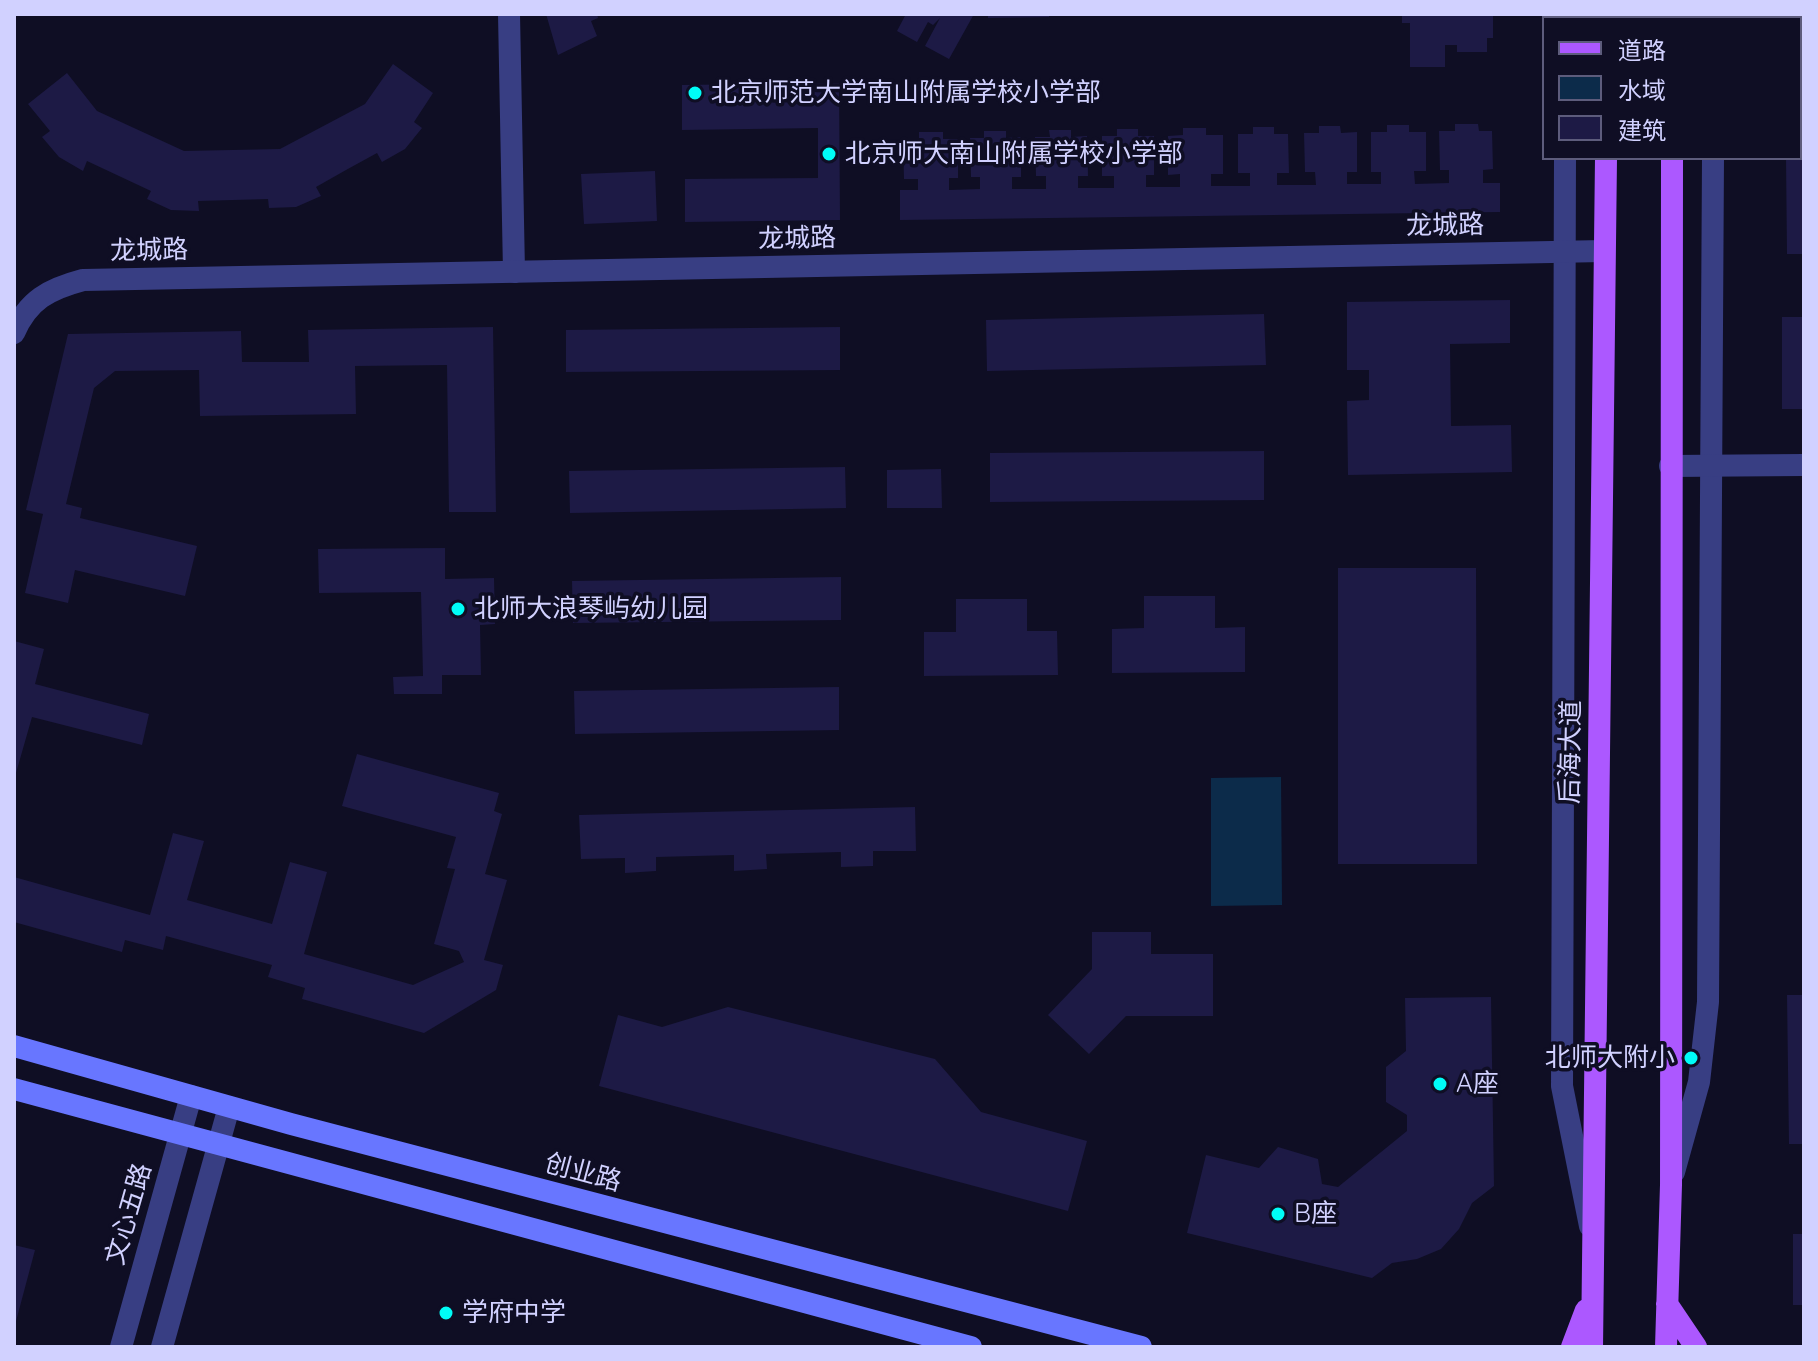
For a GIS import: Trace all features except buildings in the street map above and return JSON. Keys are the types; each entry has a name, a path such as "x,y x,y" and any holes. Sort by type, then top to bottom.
{"main road":[{"name":"后海大道","path":"1592,1347 1606,160"},
{"path":"1666,1347 1671,1185 1672,160"},
{"name":"创业路","path":"14,1046 229,1107 1141,1347"},
{"path":"14,1089 971,1347"},
{"path":"1572,1347 1593,1290"},
{"path":"1667,1304 1696,1347"}],"street":[{"path":"509,14 514,272"},
{"path":"1565,160 1562,1086 1593,1243"},
{"path":"1671,1185 1699,1082 1708,1002 1713,160"},
{"name":"龙城路","path":"14,333 36,298 59,286 83,280 1604,251"},
{"path":"1670,466 1804,465"},
{"name":"文心五路","path":"121,1347 191,1096"},
{"path":"162,1347 229,1107"}],"water":[{"path":"1281,777 1282,905 1211,906 1211,778"}],"place":[{"name":"北京师范大学南山附属学校小学部","path":"695,93"},
{"name":"北京师大南山附属学校小学部","path":"829,154"},
{"name":"北师大浪琴屿幼儿园","path":"458,609"},
{"name":"北师大附小","path":"1691,1058"},
{"name":"A座","path":"1440,1084"},
{"name":"B座","path":"1278,1214"},
{"name":"学府中学","path":"446,1313"}]}
